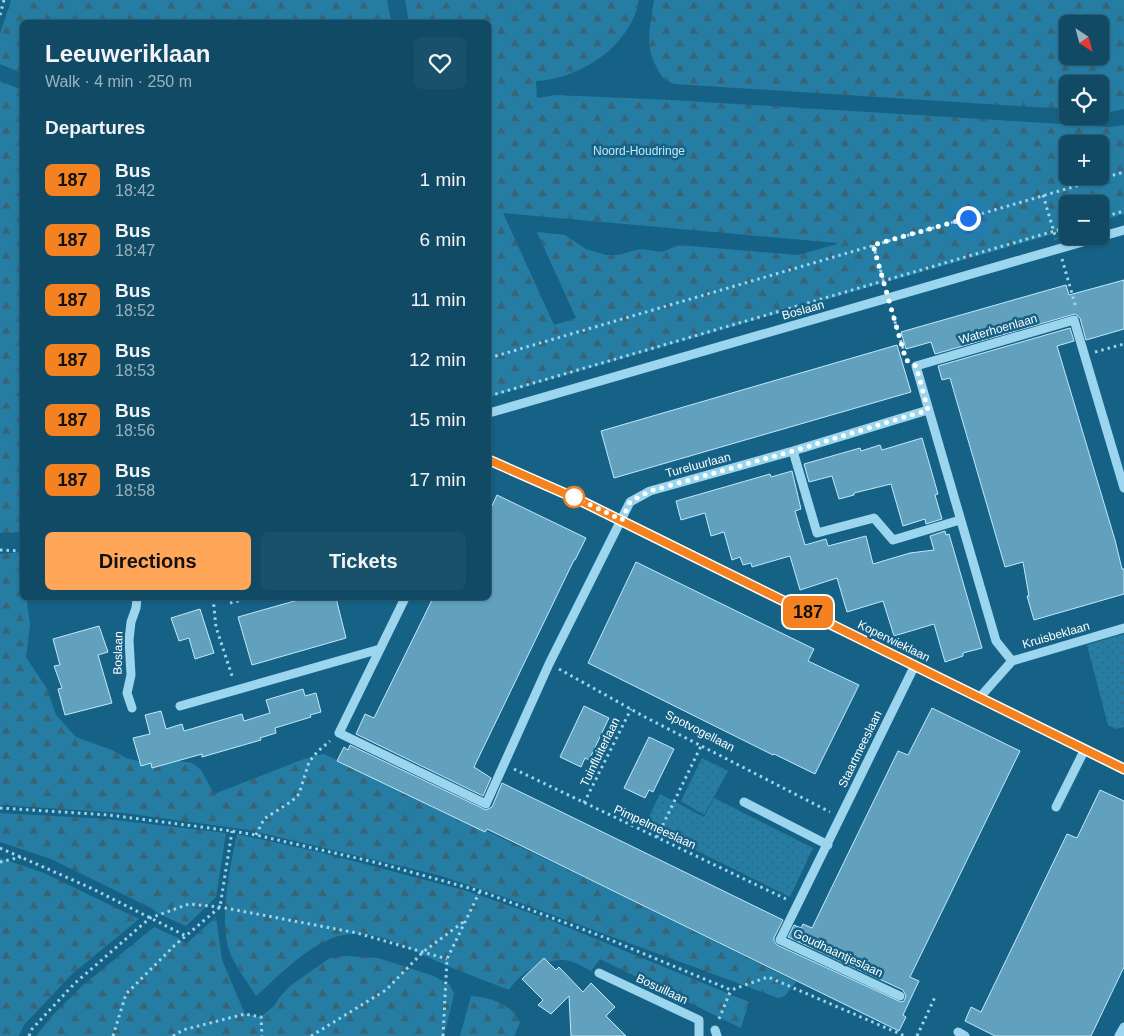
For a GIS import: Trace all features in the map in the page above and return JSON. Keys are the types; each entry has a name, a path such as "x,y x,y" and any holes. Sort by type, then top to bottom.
{"street":[{"name":"Boslaan","path":"491,412 1124,230"},
{"path":"1074,320 1124,488"},
{"name":"Waterhoenlaan","path":"916,366 1074,320"},
{"path":"916,366 996,641 1012,661"},
{"name":"Tureluurlaan","path":"339,733 486,804 550,664 630,502 650,491 793,451 928,410"},
{"path":"793,451 817,533 874,518 893,540 960,520"},
{"name":"Koperwieklaan","path":"491,461 622,520 1124,769"},
{"name":"Boslaan","path":"132,708 127,693 131,675 129,640 137,600"},
{"path":"339,733 404,600"},
{"name":"Kruisbeklaan","path":"980,697 1012,661 1124,628"},
{"path":"180,706 380,649"},
{"name":"Staartmeeslaan","path":"828,844 915,665"},
{"path":"1056,807 1085,749"},
{"path":"744,802 828,844"},
{"name":"Goudhaantjeslaan","path":"828,844 780,940 900,996"},
{"name":"Bosuillaan","path":"599,973 699,1020 699,1036"},
{"path":"1119,1036 1124,1026"}],"path":[{"path":"0,15 4,0"},
{"path":"491,357 1124,172"},
{"path":"1043,195 1078,313 1074,320"},
{"path":"1109,215 1124,211"},
{"name":"Boslaan","path":"491,395 1059,230"},
{"path":"873,245 906,360 916,366"},
{"path":"1084,355 1124,344"},
{"path":"0,550 20,551"},
{"path":"213,600 216,627 236,690"},
{"path":"230,603 242,600"},
{"name":"Spotvogellaan","path":"550,664 631,709 841,818"},
{"name":"Tuinfluiterlaan","path":"584,803 631,709"},
{"path":"256,835 264,819 292,801 299,794 309,762 318,751 339,733"},
{"path":"657,837 701,746"},
{"name":"Pimpelmeeslaan","path":"504,764 798,904"},
{"path":"0,808 109,815 232,831 378,863 480,891 606,938 731,990 768,977 905,1036"},
{"path":"113,1036 126,994 186,936 220,907 232,831"},
{"path":"0,848 93,889 186,936"},
{"path":"0,862 21,857"},
{"path":"447,1036 443,1035 447,959 480,891"},
{"path":"29,1036 32,1029 74,984 150,918 189,904 220,907 357,933 447,959"},
{"path":"311,1036 386,990 424,952 466,920"},
{"path":"716,1033 731,990"},
{"path":"917,1036 935,997"},
{"path":"173,1036 183,1030 244,1014 261,1017 262,1036"}],"green space":[{"path":"11,0 387,0 391,20 20,20 20,72 0,64 0,34"},
{"name":"Noord-Houdringe","path":"405,0 639,0 634,17 626,32 614,45 586,67 553,79 536,81 537,98 556,95 672,100 1059,125 1110,127 1124,125 1124,214 1109,218 1109,195 1059,195 1059,232 491,396 491,20 409,20","holes":["503,213 837,244 798,255 679,245 662,252 640,249 618,255 606,255 586,249 565,235 537,232 576,318 554,325"]},
{"path":"654,0 1124,0 1124,109 1109,112 1109,75 1059,75 1059,108 675,84 663,77 652,58 649,42"},
{"path":"0,81 20,89 20,532 0,533"},
{"path":"20,552 20,600 28,600 27,602 30,625 26,657 47,689 56,715 76,737 112,750 126,758 145,763 179,761 192,763 201,770 214,794 309,757 324,754 609,889 796,982 785,996 778,998 501,896 438,875 249,830 124,813 0,805 0,554"},
{"path":"1124,634 1124,727 1116,729 1108,725 1087,645"},
{"path":"702,758 728,771 704,815 681,801"},
{"path":"660,794 704,817 714,798 813,848 790,897 645,825"},
{"path":"0,813 107,819 226,833 216,897 186,926 51,859 0,842"},
{"path":"237,834 319,852 467,891 550,920 749,1002 741,1028 600,959 591,971 564,960 546,962 521,976 509,990 443,964 390,940 355,934 331,939 307,952 256,996 230,953 225,925 226,894"},
{"path":"0,858 44,873 139,919 71,975 24,1025 19,1036 0,1036"},
{"path":"216,917 222,960 245,1014 261,1017 274,1006 290,986 330,958 346,956 378,958 434,976 450,985 454,994 444,1036 36,1036 52,1016 82,986 154,927 178,938 186,944"},
{"path":"471,996 493,1000 512,1011 520,1023 514,1036 460,1036"}],"building":[{"path":"1124,280 1124,329 1086,340 1080,318 1075,314 935,354 931,342 906,349 901,332 1066,285 1069,295"},
{"path":"1070,328 1074,341 1057,346 1122,569 1124,569 1124,594 1034,620 1027,596 1029,596 1023,562 1005,567 950,378 942,380 938,366"},
{"path":"897,345 911,392 614,478 601,431"},
{"path":"922,438 938,494 935,495 942,519 926,524 925,519 903,526 891,484 854,493 854,495 839,499 832,476 809,482 804,464 860,448 861,451 880,445 882,450"},
{"path":"792,471 801,509 795,511 805,545 826,539 828,546 866,536 873,564 910,553 934,550 930,536 945,531 946,535 949,534 982,648 963,653 963,656 945,662 934,624 894,636 883,601 847,612 837,578 800,590 790,556 752,567 751,563 743,565 740,557 732,560 724,532 711,536 705,513 681,520 676,501 770,474 771,477"},
{"path":"497,495 586,538 474,767 491,778 483,796 356,734 365,714 374,718 432,600 491,600 491,508"},
{"path":"636,562 814,649 808,661 859,685 815,774 588,663"},
{"path":"298,600 336,600 346,638 252,665 238,617"},
{"path":"200,609 214,653 195,659 189,638 179,641 171,618"},
{"path":"99,626 108,652 98,655 112,703 65,715 58,689 62,688 54,666 60,665 53,639"},
{"path":"303,689 305,696 316,693 321,712 275,728 276,733 260,738 261,740 202,757 202,754 152,768 151,763 141,766 133,738 150,734 145,715 161,711 166,729 182,724 184,731 242,714 244,721 270,713 266,700"},
{"path":"584,706 609,718 589,760 585,758 581,767 560,757"},
{"path":"932,708 1020,751 910,977 919,981 903,1015 906,1017 899,1031 487,829 485,832 337,761 344,747 348,750 350,745 486,810 492,807 502,783 783,920 774,938 777,945 901,1002 904,1001 906,996 903,990 788,937 794,925 801,928 803,924 812,928 898,751 908,755"},
{"path":"649,737 674,749 653,792 649,790 645,798 624,788"},
{"path":"1100,790 1124,801 1124,967 1091,1036 995,1036 965,1021 971,1007 981,1012 1067,834 1077,838"},
{"path":"544,958 556,970 559,967 583,992 591,983 615,1007 606,1016 626,1036 571,1036 569,996 551,1014 538,1005 543,1000 522,979"}],"bus line":[{"name":"187","path":"491,461 575,498 1124,769"}],"route":[{"path":"574,497 622,520 630,502 650,491 793,451 928,410 916,366 906,360 873,245 968,218"}]}
